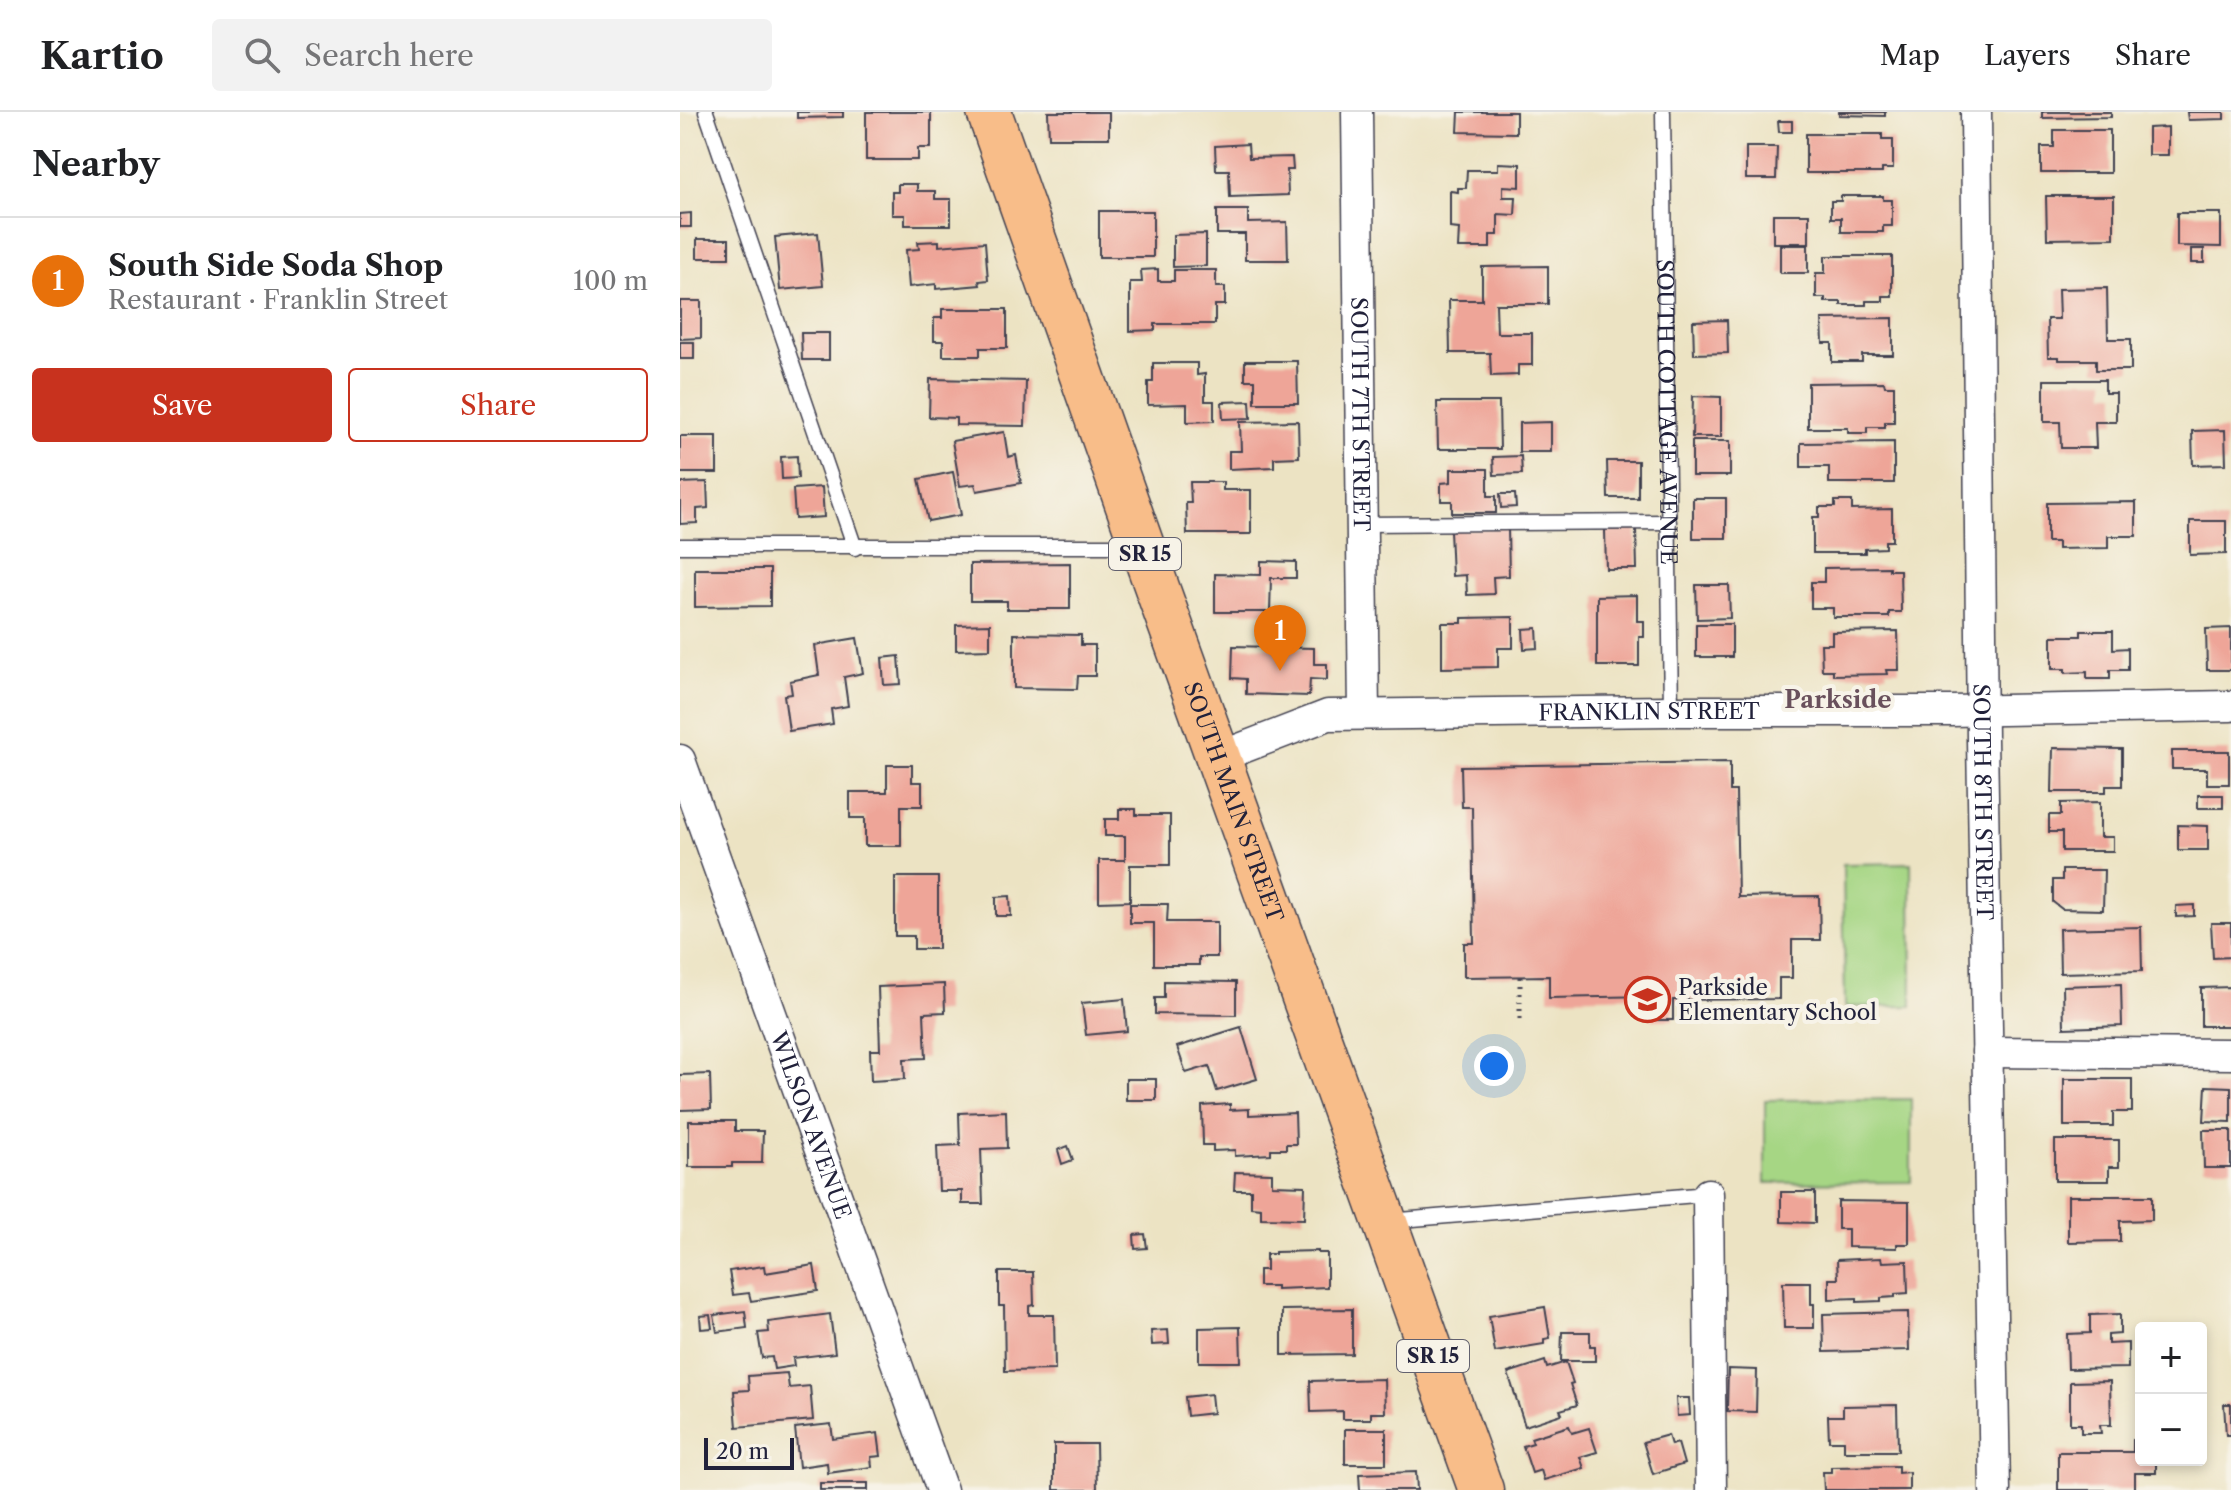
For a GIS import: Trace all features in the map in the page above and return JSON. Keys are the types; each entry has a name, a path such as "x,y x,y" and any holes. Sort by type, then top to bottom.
{"main road":[{"name":"SOUTH MAIN STREET","path":"989,112 1481,1490"}],"street":[{"name":"SOUTH 7TH STREET","path":"1357,112 1364,714"},
{"name":"SOUTH 8TH STREET","path":"1976,112 1995,1490"},
{"name":"FRANKLIN STREET","path":"1219,757 1328,715 1982,711 2231,706"},
{"name":"WILSON AVENUE","path":"680,760 942,1490"},
{"path":"1987,1052 2231,1054"},
{"path":"1708,1194 1711,1490"}],"lane":[{"path":"706,112 855,548"},
{"name":"SOUTH COTTAGE AVENUE","path":"1663,112 1671,711"},
{"path":"1362,524 1669,522"},
{"path":"680,546 1142,546"},
{"path":"1385,1222 1708,1194"}],"path":[{"path":"1520,977 1520,1020"}],"green space":[{"path":"1911,863 1912,1006 1845,1007 1843,864"},
{"path":"1911,1099 1911,1182 1765,1183 1765,1100"}],"building":[{"path":"797,112 843,112 843,117 797,118"},
{"path":"866,112 931,112 931,148 918,148 918,160 866,160"},
{"path":"1048,112 1109,112 1109,138 1049,138"},
{"path":"1459,112 1516,112 1516,133 1458,132"},
{"path":"1839,112 1885,112 1885,116 1839,115"},
{"path":"2042,112 2111,112 2111,117 2042,118"},
{"path":"2187,112 2224,112 2224,119 2188,120"},
{"path":"1778,121 1792,121 1792,132 1779,132"},
{"path":"2168,127 2168,155 2148,155 2148,128"},
{"path":"2054,130 2110,130 2110,173 2041,173 2041,147 2054,147"},
{"path":"1806,134 1882,134 1882,139 1893,139 1893,169 1882,169 1882,173 1806,173"},
{"path":"1248,144 1249,158 1292,157 1293,170 1287,170 1288,195 1230,197 1229,170 1216,170 1215,146"},
{"path":"1746,147 1777,147 1776,179 1746,179"},
{"path":"1498,163 1520,164 1520,187 1503,186 1503,197 1516,197 1515,215 1498,214 1498,235 1490,235 1490,248 1458,248 1459,229 1450,228 1450,191 1458,192 1458,188 1466,188 1467,170 1498,170"},
{"path":"898,184 917,184 917,191 935,191 935,199 951,199 951,225 905,225 905,215 892,215 892,192 898,192"},
{"path":"1841,196 1883,196 1883,200 1892,200 1892,226 1883,226 1883,232 1841,232 1841,218 1831,218 1831,201 1841,201"},
{"path":"2046,196 2114,196 2114,238 2047,239"},
{"path":"1217,210 1248,210 1248,223 1287,222 1288,260 1245,260 1245,234 1217,234"},
{"path":"1099,211 1153,211 1153,257 1099,257"},
{"path":"691,213 691,227 680,227 680,214"},
{"path":"2177,213 2221,213 2221,247 2177,246"},
{"path":"1773,214 1809,214 1809,243 1773,243"},
{"path":"818,233 823,286 780,290 775,237"},
{"path":"1206,234 1206,266 1173,267 1173,235"},
{"path":"697,239 729,239 729,258 697,258"},
{"path":"939,241 939,246 985,242 988,280 979,281 980,285 936,289 936,284 909,287 906,250 919,249 918,242"},
{"path":"1780,245 1808,245 1808,273 1780,273"},
{"path":"2191,249 2204,249 2204,263 2191,263"},
{"path":"1825,256 1892,256 1892,296 1883,296 1883,301 1866,301 1866,305 1841,305 1841,302 1825,302 1825,298 1816,298 1816,273 1825,273"},
{"path":"1548,266 1548,304 1496,304 1497,333 1532,333 1532,365 1518,365 1518,375 1491,376 1490,353 1450,353 1449,300 1482,300 1482,267"},
{"path":"1158,269 1158,281 1174,281 1174,270 1216,270 1216,287 1225,287 1225,305 1215,305 1215,324 1155,324 1155,330 1130,331 1130,282 1142,282 1141,270"},
{"path":"2107,288 2108,339 2131,339 2131,370 2096,370 2096,360 2048,357 2047,319 2059,319 2058,289"},
{"path":"680,301 701,301 701,338 680,339"},
{"path":"942,309 1007,309 1007,348 980,348 980,356 943,356 943,341 934,341 934,318 942,318"},
{"path":"1893,318 1893,355 1862,355 1862,362 1832,362 1832,343 1823,343 1822,319"},
{"path":"1727,320 1728,353 1694,354 1693,321"},
{"path":"801,333 829,333 829,360 802,360"},
{"path":"680,342 694,342 694,359 680,359"},
{"path":"1245,361 1297,361 1298,403 1255,403 1255,380 1245,380"},
{"path":"1153,363 1197,363 1197,375 1205,374 1205,401 1214,401 1214,421 1187,422 1187,404 1148,405 1148,382 1153,382"},
{"path":"930,379 1026,381 1025,426 956,425 956,418 929,417"},
{"path":"2044,380 2105,380 2105,393 2116,393 2116,422 2095,422 2096,448 2061,448 2060,422 2044,422"},
{"path":"1884,382 1885,386 1894,386 1894,422 1885,422 1885,427 1867,427 1867,433 1848,433 1848,428 1808,428 1808,383"},
{"path":"1693,396 1721,397 1721,437 1692,437"},
{"path":"1250,401 1251,418 1223,419 1222,402"},
{"path":"1437,402 1499,402 1500,449 1438,449"},
{"path":"1298,421 1299,457 1274,458 1274,467 1229,469 1229,451 1241,451 1240,422"},
{"path":"1551,422 1551,452 1519,452 1519,423"},
{"path":"2225,430 2226,464 2193,465 2192,431"},
{"path":"1004,432 1008,457 1016,455 1021,483 977,491 975,484 960,486 952,441"},
{"path":"680,436 717,436 717,473 680,473"},
{"path":"1692,441 1730,441 1730,476 1692,476"},
{"path":"1894,442 1894,483 1829,483 1829,467 1801,467 1801,443"},
{"path":"797,456 798,478 782,479 781,457"},
{"path":"1521,456 1522,474 1494,475 1493,457"},
{"path":"1607,461 1638,461 1638,498 1608,498"},
{"path":"1451,469 1488,469 1488,496 1496,496 1496,513 1452,513 1452,501 1441,501 1441,483 1451,482"},
{"path":"953,472 961,515 928,521 919,479"},
{"path":"707,482 708,508 697,509 697,523 680,524 680,483"},
{"path":"1190,482 1223,482 1223,490 1251,490 1251,534 1187,534 1186,503 1191,503"},
{"path":"822,487 824,517 795,519 793,489"},
{"path":"1500,494 1515,494 1516,507 1501,508"},
{"path":"1693,498 1726,498 1726,538 1693,538"},
{"path":"1835,501 1852,501 1852,510 1892,509 1892,541 1885,541 1885,548 1865,549 1865,553 1813,553 1813,517 1819,517 1819,507 1835,507"},
{"path":"2136,502 2136,536 2108,536 2108,548 2058,549 2058,542 2047,542 2047,503"},
{"path":"2190,521 2226,521 2226,554 2190,555"},
{"path":"1508,528 1509,576 1493,577 1494,594 1467,595 1466,575 1452,576 1450,530"},
{"path":"1636,529 1637,569 1606,569 1605,530"},
{"path":"1261,561 1296,562 1296,578 1271,578 1270,612 1215,612 1215,574 1261,575"},
{"path":"1070,563 1070,609 1007,609 1007,601 970,601 970,564"},
{"path":"1889,567 1889,570 1900,570 1901,612 1889,612 1889,617 1833,617 1833,608 1811,608 1811,582 1824,582 1824,568"},
{"path":"695,569 770,569 770,606 695,607"},
{"path":"1696,585 1729,585 1730,618 1697,619"},
{"path":"1637,595 1637,621 1644,621 1644,637 1639,637 1639,666 1597,666 1597,596"},
{"path":"1513,617 1513,648 1498,648 1498,667 1442,668 1442,623 1462,623 1462,618"},
{"path":"990,624 990,649 956,650 956,625"},
{"path":"1696,624 1732,624 1732,657 1696,657"},
{"path":"1537,628 1538,648 1524,649 1523,629"},
{"path":"2231,628 2231,670 2207,670 2206,629"},
{"path":"1898,631 1899,670 1886,670 1887,674 1833,675 1833,670 1822,670 1821,644 1832,644 1832,632"},
{"path":"2081,631 2113,631 2113,649 2128,648 2128,670 2110,670 2110,679 2087,679 2087,672 2065,673 2065,669 2052,669 2052,636 2081,636"},
{"path":"1014,634 1081,635 1081,645 1095,645 1095,676 1078,676 1077,689 1014,688"},
{"path":"857,638 863,673 844,677 848,706 831,709 833,724 789,731 784,695 792,694 790,681 819,675 815,645"},
{"path":"1233,646 1314,648 1314,664 1327,664 1327,680 1310,679 1309,696 1246,694 1246,679 1232,678"},
{"path":"899,656 901,684 884,685 882,658"},
{"path":"2053,748 2122,749 2122,786 2106,786 2106,792 2052,792"},
{"path":"2172,751 2229,751 2229,784 2207,784 2207,769 2172,769"},
{"path":"1730,762 1730,791 1736,791 1738,897 1819,896 1820,940 1792,940 1792,978 1779,978 1779,999 1673,1000 1673,1020 1652,1020 1652,996 1549,998 1549,976 1464,977 1464,943 1474,943 1472,807 1462,807 1461,766"},
{"path":"887,765 912,765 912,782 922,782 922,806 901,806 901,846 865,846 865,818 850,818 850,792 887,792"},
{"path":"2198,795 2223,795 2223,808 2198,808"},
{"path":"2100,802 2100,837 2113,837 2113,851 2062,851 2062,832 2049,832 2049,815 2061,815 2061,803"},
{"path":"1119,809 1136,809 1136,815 1170,815 1170,865 1130,865 1130,901 1099,902 1099,860 1125,860 1125,836 1105,836 1105,819 1119,819"},
{"path":"2178,825 2208,826 2208,850 2178,850"},
{"path":"2062,870 2104,870 2103,910 2062,909 2053,902 2053,880 2062,880"},
{"path":"895,877 938,877 938,949 914,949 914,936 895,936"},
{"path":"1010,896 1011,916 996,916 996,897"},
{"path":"1130,904 1168,904 1167,922 1217,922 1217,957 1199,957 1199,965 1154,965 1154,923 1130,923"},
{"path":"2194,905 2194,916 2176,917 2176,906"},
{"path":"2211,923 2231,923 2231,957 2213,958"},
{"path":"2141,927 2142,971 2060,973 2059,929"},
{"path":"1164,981 1236,982 1236,1015 1155,1014 1155,998 1164,998"},
{"path":"944,984 945,1012 924,1013 926,1058 904,1059 905,1079 871,1081 870,1050 880,1050 878,987"},
{"path":"2121,984 2122,1026 2064,1028 2063,986"},
{"path":"2231,987 2231,1026 2201,1026 2201,988"},
{"path":"1124,999 1127,1031 1086,1035 1082,1003"},
{"path":"1241,1027 1257,1079 1217,1091 1209,1066 1186,1073 1177,1047"},
{"path":"710,1074 711,1109 680,1110 680,1075"},
{"path":"1126,1079 1156,1079 1156,1100 1126,1100"},
{"path":"2064,1079 2132,1079 2132,1112 2113,1112 2113,1126 2064,1126"},
{"path":"2206,1086 2231,1087 2231,1122 2204,1121"},
{"path":"1230,1104 1230,1110 1249,1109 1249,1115 1295,1113 1296,1144 1286,1144 1286,1149 1271,1149 1271,1154 1235,1156 1235,1150 1213,1151 1213,1145 1203,1145 1202,1106"},
{"path":"1006,1111 1007,1148 981,1149 983,1204 962,1204 962,1191 939,1191 937,1146 960,1145 959,1113"},
{"path":"689,1121 735,1121 735,1131 763,1131 762,1163 689,1167"},
{"path":"2203,1130 2231,1130 2231,1168 2204,1168"},
{"path":"2055,1140 2119,1140 2119,1167 2109,1167 2109,1181 2055,1181"},
{"path":"1068,1146 1073,1160 1062,1164 1058,1150"},
{"path":"1235,1172 1272,1173 1272,1185 1305,1186 1304,1219 1261,1218 1261,1208 1251,1207 1251,1190 1234,1190"},
{"path":"1781,1192 1815,1192 1815,1223 1781,1222"},
{"path":"2068,1196 2152,1196 2152,1220 2120,1221 2120,1241 2068,1242"},
{"path":"1838,1201 1909,1202 1909,1244 1897,1244 1897,1248 1848,1247 1848,1229 1838,1229"},
{"path":"1145,1234 1147,1248 1135,1249 1134,1235"},
{"path":"1327,1253 1327,1287 1276,1289 1276,1286 1259,1286 1259,1270 1266,1270 1266,1254"},
{"path":"1881,1258 1882,1262 1907,1261 1908,1293 1881,1298 1881,1301 1829,1299 1829,1279 1838,1279 1837,1260"},
{"path":"814,1265 818,1291 751,1301 749,1293 733,1295 729,1271 764,1266 765,1273"},
{"path":"999,1272 1033,1272 1034,1305 1029,1306 1029,1315 1054,1315 1055,1370 1005,1371 1004,1306 999,1306"},
{"path":"1783,1282 1811,1282 1814,1328 1784,1328"},
{"path":"1545,1307 1550,1338 1544,1339 1544,1344 1495,1352 1489,1316"},
{"path":"1352,1309 1352,1354 1282,1355 1282,1310"},
{"path":"745,1311 747,1328 717,1332 714,1315"},
{"path":"1908,1312 1909,1350 1824,1352 1823,1314"},
{"path":"830,1314 835,1353 793,1358 794,1366 774,1369 772,1357 762,1358 758,1333 769,1332 768,1322"},
{"path":"2120,1314 2120,1334 2108,1335 2108,1344 2128,1343 2128,1368 2068,1369 2067,1334 2090,1333 2090,1315"},
{"path":"710,1315 712,1328 701,1329 700,1316"},
{"path":"1240,1327 1241,1362 1199,1362 1199,1328"},
{"path":"1168,1330 1169,1344 1152,1345 1151,1331"},
{"path":"1562,1332 1590,1332 1590,1346 1595,1346 1595,1361 1561,1361"},
{"path":"1545,1361 1547,1368 1566,1362 1577,1405 1560,1410 1562,1414 1525,1426 1508,1373"},
{"path":"1728,1369 1757,1370 1756,1412 1727,1411"},
{"path":"787,1373 789,1388 810,1386 813,1420 737,1427 734,1391 749,1390 748,1376"},
{"path":"1384,1379 1385,1413 1371,1413 1371,1419 1343,1419 1343,1411 1311,1412 1310,1381"},
{"path":"2110,1381 2111,1425 2100,1425 2101,1433 2081,1433 2081,1424 2070,1424 2070,1382"},
{"path":"1211,1394 1213,1413 1187,1416 1185,1397"},
{"path":"1676,1398 1689,1398 1690,1415 1677,1416"},
{"path":"2224,1404 2231,1404 2231,1435 2226,1435"},
{"path":"1897,1405 1898,1451 1844,1451 1844,1441 1829,1441 1828,1416 1843,1416 1843,1406"},
{"path":"831,1424 833,1439 878,1433 881,1456 871,1457 872,1467 828,1473 827,1463 799,1467 795,1428"},
{"path":"1569,1426 1572,1433 1589,1428 1597,1452 1580,1457 1584,1468 1544,1480 1541,1470 1532,1473 1523,1446 1533,1443 1531,1438"},
{"path":"1345,1429 1386,1429 1386,1464 1345,1464"},
{"path":"1668,1435 1671,1445 1678,1443 1684,1464 1653,1474 1643,1442"},
{"path":"2135,1440 2135,1466 2156,1466 2156,1473 2135,1473 2135,1490 2058,1490 2058,1452 2133,1452"},
{"path":"1054,1444 1096,1444 1097,1490 1054,1490"},
{"path":"1898,1466 1898,1473 1909,1472 1909,1490 1824,1490 1823,1472 1831,1472 1831,1467"},
{"path":"1416,1472 1417,1490 1360,1490 1359,1474"},
{"path":"820,1483 868,1483 868,1490 820,1490"}],"place":[{"name":"South Side Soda Shop","path":"1280,671"},
{"name":"Parkside Elementary School","path":"1647,1000"}],"district":[{"name":"Parkside","path":"1838,700"}]}
